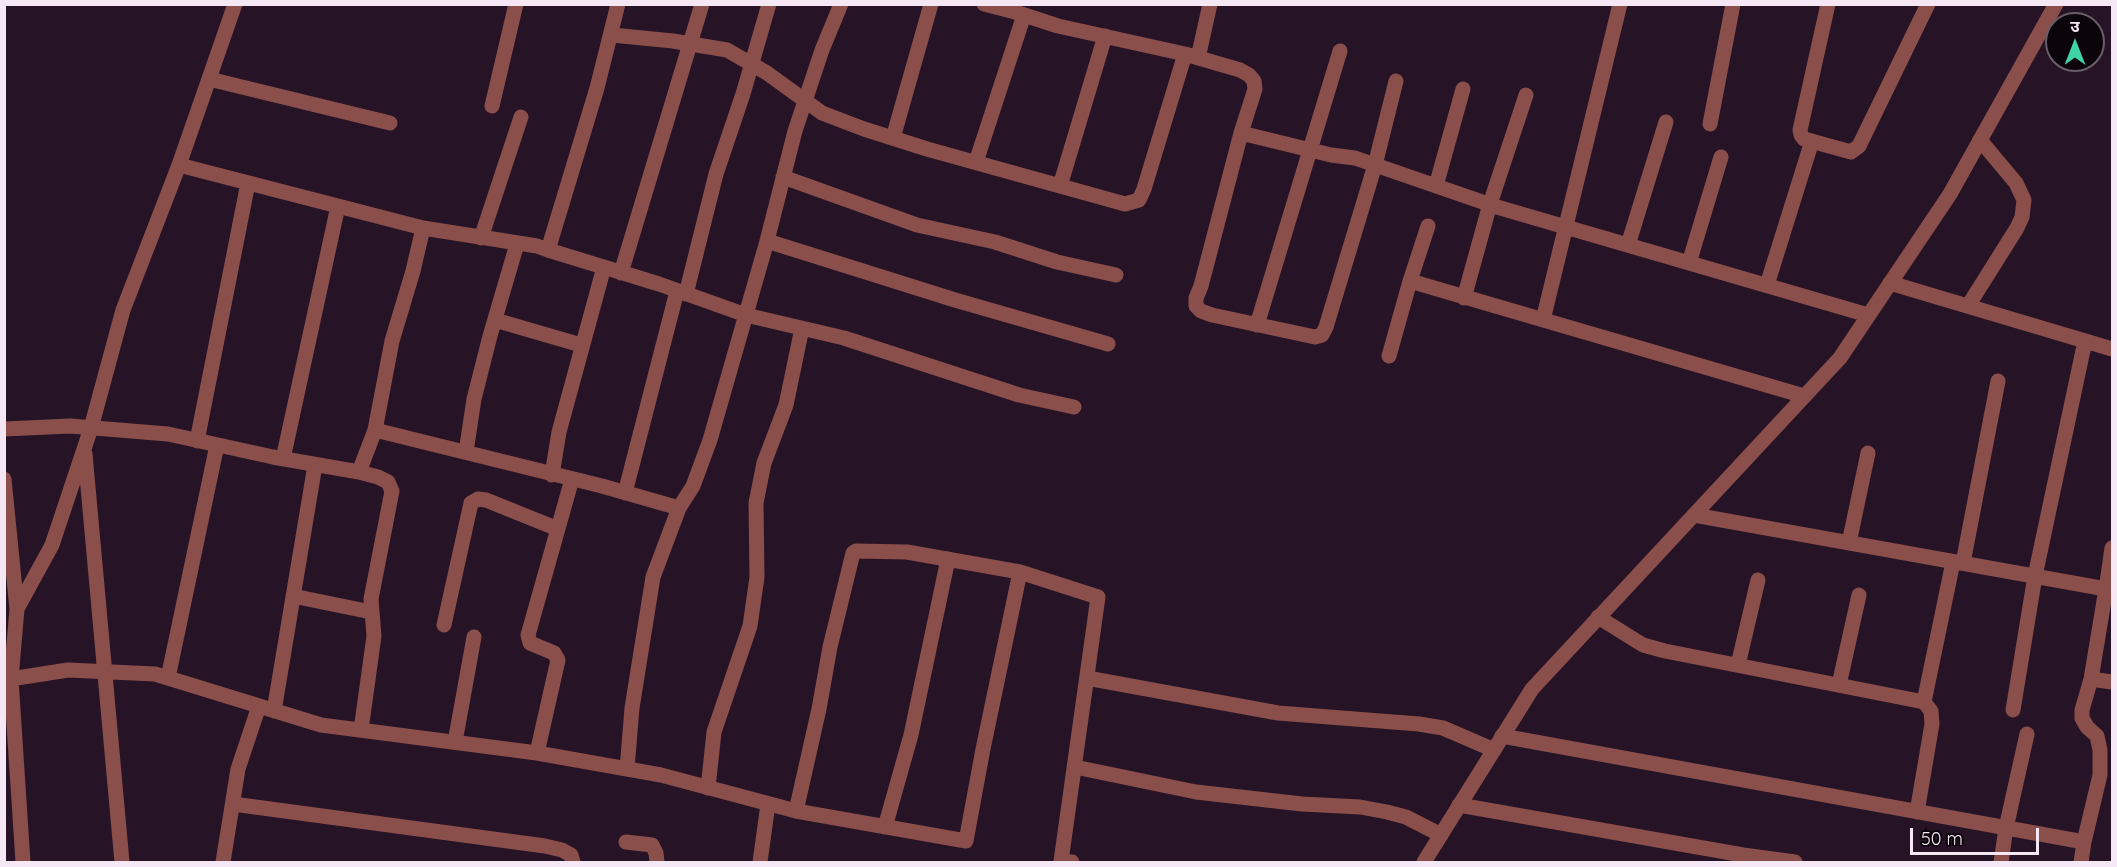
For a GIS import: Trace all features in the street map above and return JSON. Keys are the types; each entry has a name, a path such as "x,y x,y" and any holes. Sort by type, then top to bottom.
{"street":[{"path":"17,609 52,545 91,428 123,310 179,165 235,4"},
{"path":"492,106 516,4"},
{"path":"548,250 612,34 618,4"},
{"path":"621,273 702,4"},
{"path":"625,493 716,174 743,94 769,4"},
{"path":"627,770 632,708 653,577 679,508 693,486 710,440 767,241 795,131 841,4"},
{"path":"893,138 932,4"},
{"path":"984,4 1058,26 1191,56 1240,70 1249,75 1254,81 1255,89 1196,298 1196,306 1201,311 1315,337 1322,335 1375,165 1396,81"},
{"path":"612,34 727,50 752,64 822,113 893,138 1125,204 1139,200 1144,189 1210,4"},
{"path":"1543,320 1620,4"},
{"path":"1710,124 1733,4"},
{"path":"1828,4 1800,126 1801,135 1846,152 1856,150 1928,4"},
{"path":"1424,862 1532,689 1840,358 1950,194 2056,4"},
{"path":"976,162 1024,15"},
{"path":"1060,186 1105,36"},
{"path":"1257,325 1308,149 1340,51"},
{"path":"209,79 390,123"},
{"path":"1436,186 1463,89"},
{"path":"1464,298 1490,204 1526,95"},
{"path":"481,238 520,117"},
{"path":"1628,245 1666,122"},
{"path":"1241,133 1355,158 1490,204 1869,315"},
{"path":"1968,306 2017,228 2022,217 2024,200 2016,183 1980,140"},
{"path":"1767,285 1812,141"},
{"path":"1689,263 1721,157"},
{"path":"179,165 423,228 548,250 682,292 746,315 844,338 1019,395 1074,407"},
{"path":"783,177 917,225 995,242 1057,262 1116,275"},
{"path":"197,441 248,183"},
{"path":"283,459 338,206"},
{"path":"1389,356 1428,226"},
{"path":"359,472 375,430 392,341 423,228"},
{"path":"767,241 955,300 1108,344"},
{"path":"466,452 474,399 518,244"},
{"path":"552,474 558,432 604,267"},
{"path":"1410,281 1804,396"},
{"path":"1890,283 2112,349"},
{"path":"495,320 581,345"},
{"path":"708,788 714,732 750,626 757,578 755,537 758,493 764,463 786,405 802,328"},
{"path":"2013,710 2035,576 2085,341"},
{"path":"1924,702 1998,381"},
{"path":"4,429 70,426 168,434 283,459 359,472 388,482 392,491 371,599 374,636 361,730"},
{"path":"375,430 679,508"},
{"path":"168,678 217,445"},
{"path":"84,448 122,862"},
{"path":"1849,543 1868,453"},
{"path":"223,862 238,769 266,708 293,596 315,465"},
{"path":"4,479 17,609 8,680 22,862"},
{"path":"537,753 558,660 554,653 530,643 528,635 572,479"},
{"path":"444,625 471,503 478,499 486,500 558,529"},
{"path":"1694,515 2106,589"},
{"path":"2081,862 2100,775 2100,750 2097,736 2087,727 2082,718 2082,710 2091,679 2112,548"},
{"path":"796,811 819,710 830,647 853,553 856,551 907,552 1020,572 1098,597 1061,861 1072,862"},
{"path":"885,827 911,735 948,559"},
{"path":"8,680 68,670 155,674 321,725 537,753 661,775 796,811 966,841 1020,572"},
{"path":"1738,665 1758,580"},
{"path":"1839,685 1859,595"},
{"path":"293,596 371,612"},
{"path":"1598,617 1643,645 1924,702 1931,711 1932,724 1917,812"},
{"path":"455,742 474,637"},
{"path":"1087,678 1278,713 1419,724 1498,743 2084,842"},
{"path":"2091,679 2112,681"},
{"path":"2001,862 2006,828 2027,734"},
{"path":"1075,767 1196,792 1302,804 1360,807 1387,812 1406,817 1441,835"},
{"path":"233,804 545,846 571,855 573,862"},
{"path":"760,862 768,804"},
{"path":"1460,805 1743,855 1795,862"},
{"path":"626,842 652,845 657,862"}]}
